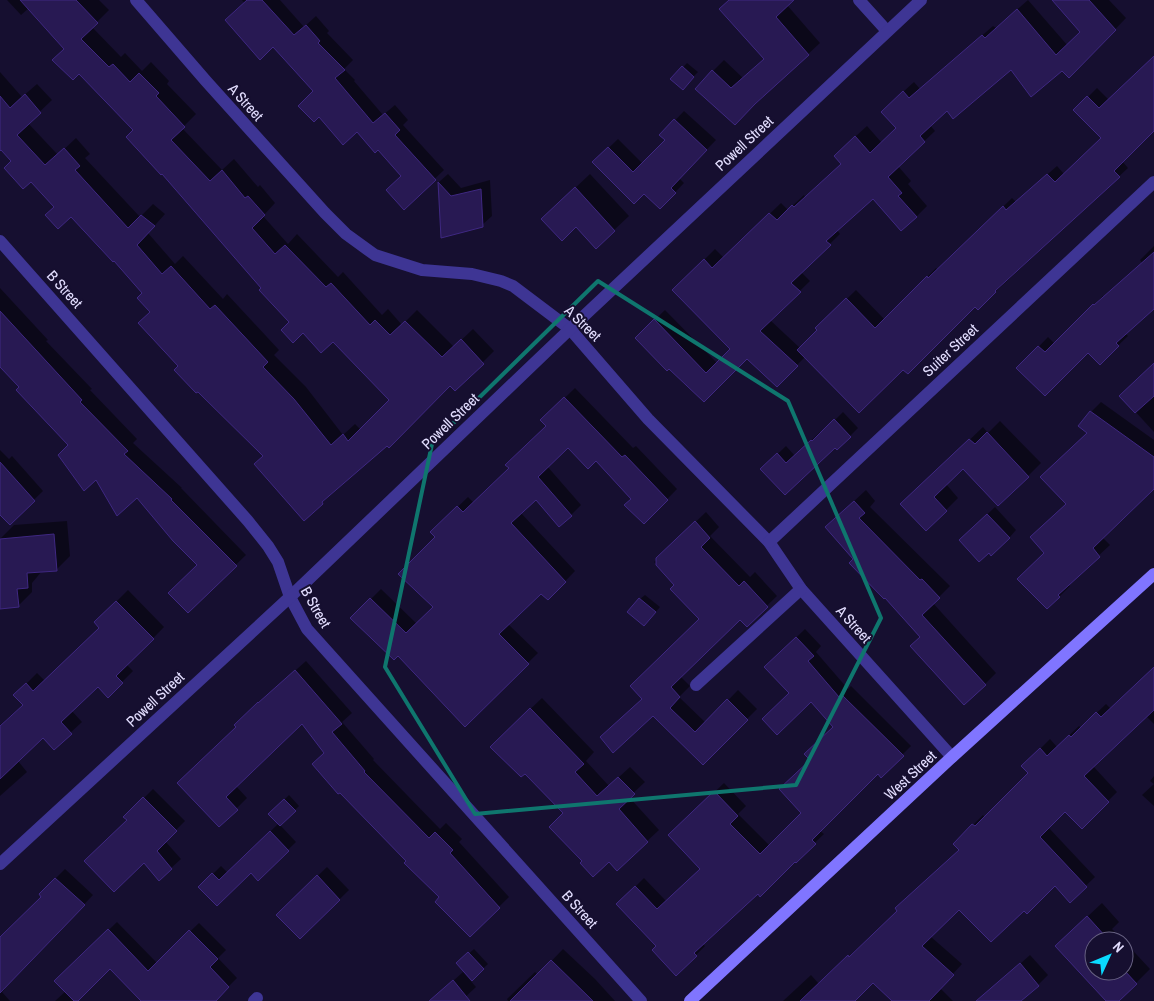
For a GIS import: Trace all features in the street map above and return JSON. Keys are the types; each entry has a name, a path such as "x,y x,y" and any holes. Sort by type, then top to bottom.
{"street":[{"name":"A Street","path":"136,0 325,213 364,249 375,255 422,270 472,274 502,281 513,286 570,329 648,419 769,542 801,589 952,758"},
{"path":"859,0 887,31"},
{"name":"Powell Street","path":"0,864 290,597 570,329 921,0"},
{"name":"Suiter Street","path":"769,542 1154,182"},
{"name":"B Street","path":"0,241 268,546 278,562 290,597 307,629 641,1001"},
{"name":"West Street","path":"690,1001 1154,574"},
{"path":"696,685 801,589"}],"highlighted area":[{"path":"598,281 788,401 881,618 796,785 475,814 385,667 432,444"}],"building":[{"path":"20,0 76,0 98,23 81,39 109,67 113,64 130,82 139,73 159,93 156,96 185,127 171,140 210,181 222,170 245,198 248,196 265,215 252,228 275,254 285,245 326,287 331,283 370,325 375,320 390,335 405,321 442,357 461,339 484,364 455,391 450,386 389,448 387,446 322,502 323,504 304,521 254,464 263,456 174,370 178,366 138,323 150,312 137,298 142,293 71,217 58,229 45,215 54,207 31,182 23,189 4,168 11,161 0,151 0,96 10,108 25,94 41,113 17,135 45,165 64,148 80,166 75,170 128,228 141,215 155,226 137,245 162,274 171,266 210,309 215,305 268,362 263,367 294,399 331,445 343,434 348,441 389,400 333,342 321,353 303,333 293,343 281,330 289,322 259,290 261,288 162,174 126,137 133,130 79,74 73,80 52,60 64,49"},
{"path":"247,0 262,0 294,35 306,25 320,41 318,43 345,70 335,78 373,123 385,113 400,130 395,135 436,180 404,210 386,190 401,176 378,150 375,153 357,132 343,145 319,117 314,122 298,106 313,91 273,47 260,60 225,20"},
{"path":"729,0 794,0 776,17 809,55 755,104 735,125 695,89 712,70 731,88 764,59 719,9"},
{"path":"1052,0 1089,0 1116,30 1069,78 1062,71 1031,97 1011,70 953,119 947,111 920,136 925,142 888,177 902,193 898,196 917,217 901,231 873,199 826,241 831,245 791,283 801,292 760,331 798,366 777,387 747,359 704,402 669,369 667,371 635,338 654,319 706,373 730,349 672,290 704,259 712,268 769,213 777,220 792,205 794,207 841,164 834,156 855,136 870,153 896,128 881,112 903,91 909,98 982,35 985,38 1017,9 1056,55 1080,32"},
{"path":"1154,56 1154,131 1114,171 1120,177 995,291 978,310 975,307 908,374 903,370 859,413 797,350 817,330 815,328 846,298 875,328 927,276 928,278 1003,206 1006,210 1047,174 1055,182 1101,138 1073,110 1087,96 1099,108"},
{"path":"682,66 694,77 683,90 670,79"},
{"path":"674,119 707,150 671,188 676,193 660,209 644,194 634,204 592,162 608,147 633,172 665,140 659,135"},
{"path":"438,182 451,196 481,189 483,227 441,238"},
{"path":"575,187 615,231 596,249 576,227 562,241 541,219"},
{"path":"1154,252 1154,309 1116,343 1119,346 1100,365 1088,353 1045,396 1016,368 1038,346 1045,352 1093,304"},
{"path":"0,311 82,400 80,402 128,451 124,454 172,499 237,566 188,613 168,593 197,565 173,541 137,498 117,516 96,480 84,491 58,455 68,445 16,390 19,387 0,367"},
{"path":"1154,363 1154,396 1135,413 1119,396"},
{"path":"564,397 622,457 625,455 668,500 644,524 624,505 631,499 596,461 588,469 568,448 538,477 572,516 559,527 536,500 511,523 566,582 548,600 541,594 499,634 529,664 465,727 398,656 394,660 350,618 370,598 406,633 433,607 398,574 435,537 430,532 457,506 463,512 509,468 505,465 546,426 540,420"},
{"path":"1090,411 1154,457 1154,489 1093,548 1100,557 1058,595 1060,597 1047,609 1017,579 1044,553 1030,537 1066,504 1040,477 1087,433 1078,426"},
{"path":"834,419 851,437 837,450 835,448 785,495 760,469 777,453 786,463"},
{"path":"987,432 1029,477 998,506 963,469 934,497 947,511 926,531 900,504 969,439 975,444"},
{"path":"0,462 35,501 10,525 0,515"},
{"path":"854,501 865,513 859,518 940,598 922,615 986,685 964,705 910,646 920,637 885,598 849,563 853,559 825,527"},
{"path":"987,514 1010,538 991,556 989,553 979,562 959,540"},
{"path":"695,521 710,538 701,547 739,586 744,581 768,607 747,627 740,620 671,687 680,697 670,708 695,732 727,699 748,720 703,765 653,716 613,753 600,737 642,699 630,686 699,619 670,589 674,585 656,565 656,558"},
{"path":"54,534 57,571 27,573 28,588 17,589 19,607 0,609 0,539"},
{"path":"639,598 656,612 644,626 627,612"},
{"path":"116,601 154,639 116,676 123,683 108,698 98,687 61,722 72,734 54,750 43,738 0,779 0,726 23,705 13,695 26,683 33,691 99,628 94,622"},
{"path":"796,637 814,656 808,661 839,697 841,694 904,756 881,778 878,774 812,840 816,844 760,897 758,894 694,953 697,956 676,976 652,950 656,946 616,904 635,886 657,909 700,869 668,835 714,791 738,816 730,824 760,854 801,813 779,789 810,760 804,754 833,727 811,702 777,735 762,719 789,693 764,667"},
{"path":"1154,667 1154,710 1084,776 1109,802 1082,829 1065,812 1040,837 1087,887 1070,903 1055,886 1027,914 1024,911 991,942 959,910 922,946 954,975 929,1001 892,1001 873,983 855,1001 800,1001 897,911 895,908 959,850 953,844 972,824 975,826 1028,773 1021,766 1040,748 1047,756 1069,735 1071,737 1096,712 1101,717"},
{"path":"295,670 342,724 332,732 364,772 429,838 435,832 453,850 450,853 500,908 470,937 435,902 439,897 404,863 406,861 340,793 338,794 312,764 324,753 302,724 226,797 238,810 219,827 177,783 236,727 234,725 258,702"},
{"path":"530,708 584,764 575,772 597,796 618,777 635,794 619,809 648,842 617,871 609,862 593,877 580,863 582,861 549,827 563,813 525,774 521,777 490,747"},
{"path":"143,797 177,831 157,851 172,869 159,881 144,863 114,892 84,861 127,820 123,817"},
{"path":"284,799 296,811 280,826 268,814"},
{"path":"270,831 289,851 258,881 251,873 217,906 198,887 212,873 219,880"},
{"path":"317,875 340,900 300,939 276,915"},
{"path":"55,878 85,905 0,993 0,937 41,897 39,894"},
{"path":"1087,916 1101,931 1084,931 1084,977 1055,946"},
{"path":"108,929 148,971 189,930 218,959 210,967 229,987 216,1001 141,1001 110,969 78,1001 74,1001 54,981"},
{"path":"468,952 484,969 472,981 456,963"},
{"path":"551,960 593,1001 510,1001"},
{"path":"1020,963 1039,986 1021,1001 976,1001"},
{"path":"453,980 470,1001 429,1001"},
{"path":"1087,981 1134,981 1137,984 1119,1001 1106,1001"}]}
